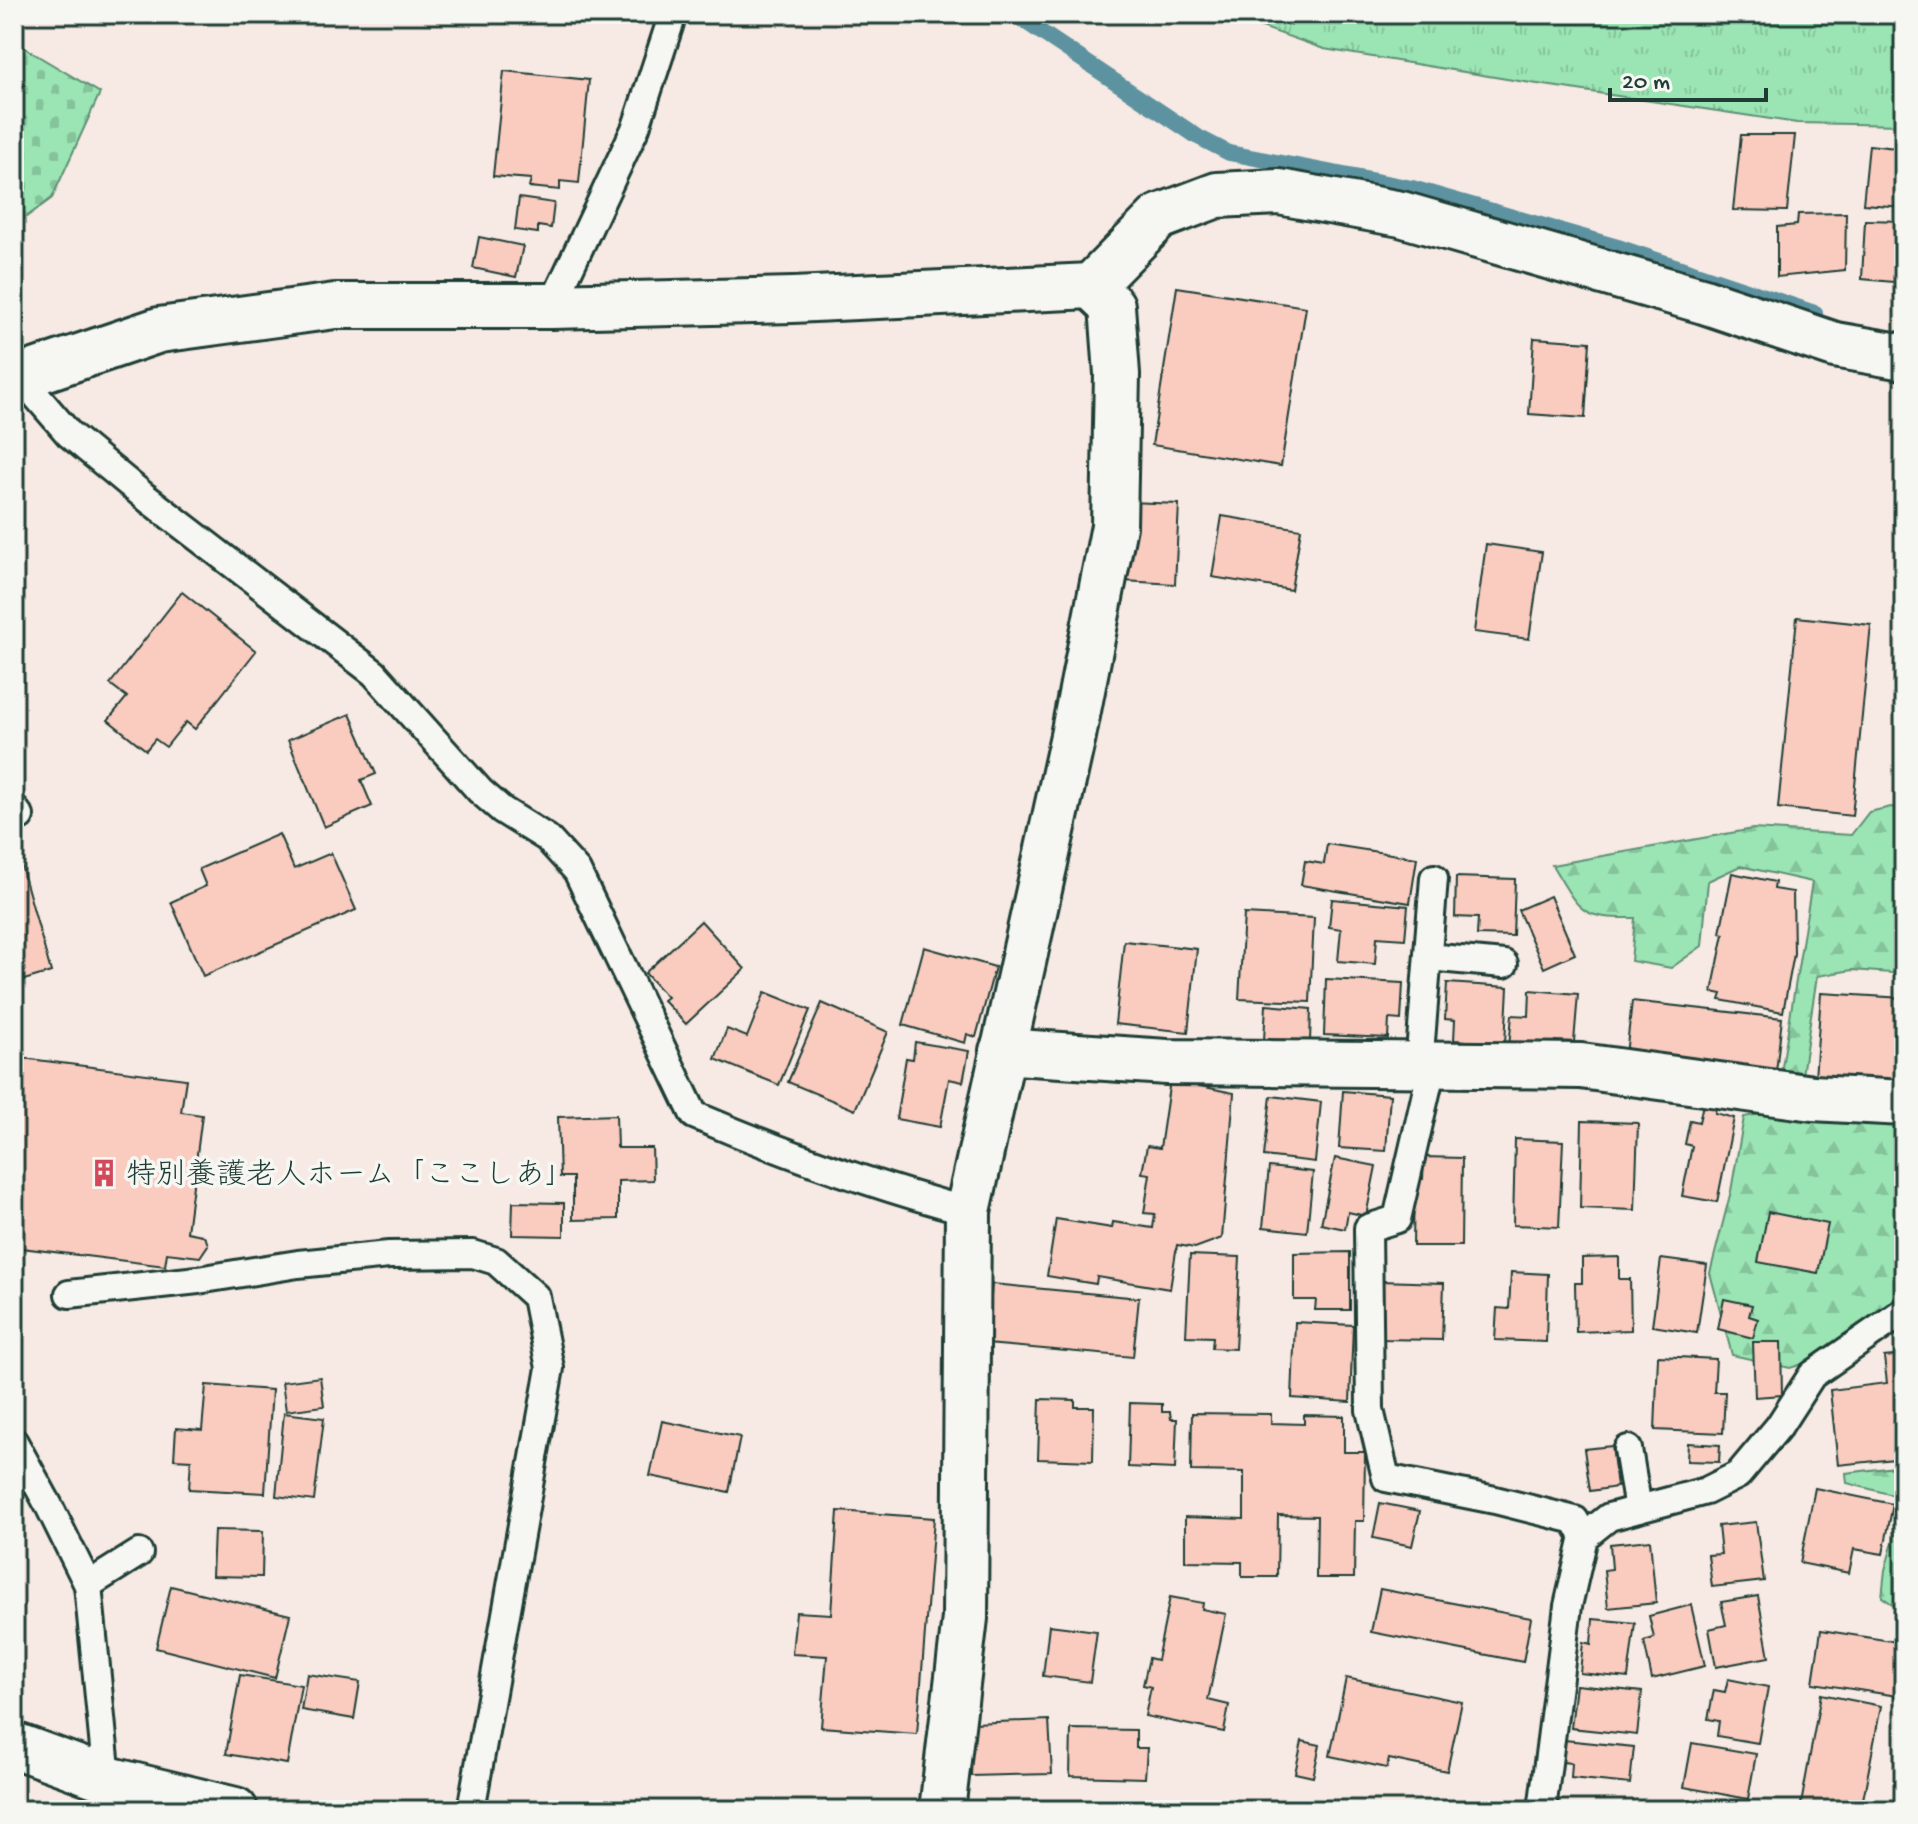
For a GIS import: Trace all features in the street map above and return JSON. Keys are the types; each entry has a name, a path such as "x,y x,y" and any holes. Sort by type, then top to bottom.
{"street":[{"path":"16,375 159,330 335,306 552,306 793,300 1091,286 1159,217 1217,195 1279,192 1401,214 1704,301 1835,345 1904,357"},
{"path":"942,1810 965,1618 968,1211 1073,736 1114,526 1117,374 1112,306 1091,286"},
{"path":"1002,1051 1167,1062 1581,1066 1813,1098 1904,1103"},
{"path":"14,1745 107,1779 235,1810"}],"lane":[{"path":"552,306 636,127 673,14"},
{"path":"16,375 69,434 144,496 374,673 480,791 502,810 547,838 577,871 694,1115 775,1150 906,1194 968,1211"},
{"path":"1434,878 1428,957 1426,1066 1397,1219 1368,1228 1370,1410 1386,1478 1575,1520 1584,1537"},
{"path":"1428,957 1504,964"},
{"path":"69,1294 358,1258 473,1254 496,1261 536,1297 550,1368 471,1810"},
{"path":"1542,1810 1568,1606 1584,1537 1609,1517 1706,1491 1738,1475 1779,1426 1812,1375 1904,1311"},
{"path":"14,1442 88,1585 107,1779"},
{"path":"1628,1449 1638,1509"},
{"path":"88,1585 139,1553"}],"green space":[{"path":"1225,14 1904,14 1904,125 1797,123 1531,83 1324,49"},
{"path":"14,37 23,47 100,93 52,198 14,226"},
{"path":"1891,807 1904,809 1904,974 1852,970 1817,976 1802,1075 1781,1073 1812,882 1740,866 1708,881 1702,946 1671,968 1631,961 1635,918 1602,917 1583,909 1552,865 1753,829 1851,835 1869,812"},
{"path":"1786,1109 1904,1117 1904,1301 1813,1361 1790,1368 1732,1355 1710,1273 1731,1191 1744,1117"},
{"path":"1904,1466 1904,1498 1847,1483 1846,1473"},
{"path":"1904,1504 1904,1612 1882,1597 1885,1570"}],"building":[{"path":"504,71 589,80 579,183 560,181 560,190 529,187 531,179 493,176"},
{"path":"1741,135 1795,135 1787,211 1733,210"},
{"path":"1869,145 1904,149 1904,207 1863,204"},
{"path":"519,198 554,203 551,228 538,226 538,233 515,230"},
{"path":"1846,213 1845,270 1777,277 1777,227 1797,225 1798,214"},
{"path":"1865,220 1904,221 1904,283 1862,279"},
{"path":"479,237 523,246 516,277 473,268"},
{"path":"1177,287 1306,307 1281,466 1152,445"},
{"path":"1534,338 1590,342 1585,418 1529,414"},
{"path":"1128,502 1179,504 1175,584 1124,581"},
{"path":"1222,516 1301,529 1291,590 1212,577"},
{"path":"1486,544 1542,552 1529,639 1474,632"},
{"path":"182,592 256,651 195,729 186,722 166,747 155,739 146,750 108,720 127,697 110,684"},
{"path":"1797,617 1871,625 1852,816 1778,808"},
{"path":"350,714 376,774 361,780 372,806 324,827 288,740"},
{"path":"279,834 294,869 331,853 356,910 203,976 171,902 206,886 199,869"},
{"path":"1327,844 1417,858 1410,903 1301,885 1305,861 1324,864"},
{"path":"14,848 51,972 14,983"},
{"path":"1732,873 1775,882 1774,889 1793,892 1794,954 1783,1012 1720,1000 1722,994 1712,992"},
{"path":"1456,877 1515,879 1513,936 1477,935 1478,918 1455,917"},
{"path":"1550,896 1575,954 1544,968 1518,910"},
{"path":"1332,899 1408,906 1405,939 1377,937 1375,964 1338,961 1341,929 1329,927"},
{"path":"1244,914 1314,918 1310,1002 1239,999"},
{"path":"701,921 745,969 686,1024 663,1000 667,997 645,973"},
{"path":"1124,941 1197,949 1188,1032 1115,1024"},
{"path":"924,947 995,967 976,1037 967,1034 965,1043 903,1025"},
{"path":"1326,979 1403,983 1401,1020 1389,1019 1388,1038 1324,1035"},
{"path":"1447,983 1508,987 1505,1044 1454,1040 1455,1020 1445,1019"},
{"path":"1530,990 1578,994 1574,1042 1555,1041 1553,1061 1508,1058 1512,1015 1529,1016"},
{"path":"765,992 810,1010 779,1085 715,1059 727,1029 747,1037"},
{"path":"1821,993 1904,998 1904,1084 1815,1079"},
{"path":"1632,1001 1782,1018 1776,1072 1626,1055"},
{"path":"822,1003 888,1032 855,1110 788,1082"},
{"path":"1266,1005 1311,1009 1310,1043 1264,1040"},
{"path":"915,1042 969,1051 963,1082 949,1079 940,1127 896,1119 906,1058 913,1059"},
{"name":"特別養護老人ホーム「ここしあ」","path":"14,1057 186,1079 181,1112 202,1115 187,1232 206,1239 208,1245 200,1257 167,1253 165,1266 14,1247"},
{"path":"1170,1080 1234,1093 1222,1238 1195,1248 1177,1245 1170,1289 1097,1277 1096,1284 1047,1276 1056,1219 1112,1228 1113,1222 1153,1228 1155,1214 1144,1213 1150,1174 1142,1173 1147,1146 1160,1148"},
{"path":"1343,1091 1390,1095 1386,1151 1339,1148"},
{"path":"1271,1096 1321,1102 1315,1162 1264,1156"},
{"path":"1703,1104 1716,1107 1715,1113 1734,1118 1717,1202 1682,1196 1692,1146 1685,1144 1690,1120 1699,1122"},
{"path":"616,1115 617,1148 652,1148 653,1180 618,1181 618,1219 573,1220 573,1177 560,1177 558,1117"},
{"path":"1582,1121 1638,1123 1635,1210 1580,1208"},
{"path":"1515,1139 1563,1141 1559,1227 1513,1225"},
{"path":"1424,1157 1462,1158 1461,1246 1413,1246 1414,1179 1423,1179"},
{"path":"1335,1158 1376,1166 1366,1216 1348,1212 1345,1229 1321,1224"},
{"path":"1269,1167 1313,1172 1307,1232 1263,1227"},
{"path":"513,1202 564,1203 564,1236 512,1235"},
{"path":"1768,1212 1828,1224 1818,1273 1758,1262"},
{"path":"1350,1252 1350,1310 1315,1310 1316,1300 1294,1300 1294,1253"},
{"path":"1190,1255 1240,1257 1235,1349 1212,1348 1213,1337 1186,1336"},
{"path":"1619,1257 1619,1279 1630,1279 1631,1330 1576,1332 1575,1283 1582,1283 1582,1258"},
{"path":"1661,1259 1707,1265 1697,1333 1652,1326"},
{"path":"1511,1272 1548,1274 1546,1342 1495,1340 1497,1308 1509,1309"},
{"path":"1380,1281 1444,1283 1442,1340 1379,1339"},
{"path":"992,1284 1139,1298 1133,1357 987,1344"},
{"path":"1724,1299 1752,1305 1749,1316 1758,1319 1753,1338 1718,1329"},
{"path":"1295,1322 1353,1325 1350,1402 1292,1398"},
{"path":"1753,1342 1781,1342 1782,1395 1755,1397"},
{"path":"1904,1355 1904,1458 1838,1465 1830,1390 1887,1383 1884,1357"},
{"path":"1658,1356 1716,1359 1714,1392 1725,1392 1723,1433 1655,1430"},
{"path":"320,1377 324,1406 286,1411 282,1382"},
{"path":"206,1385 272,1390 265,1493 189,1489 191,1460 174,1459 176,1428 202,1430"},
{"path":"1040,1399 1075,1400 1075,1407 1094,1407 1093,1461 1038,1459"},
{"path":"1130,1403 1162,1404 1162,1412 1170,1412 1171,1419 1177,1419 1175,1469 1128,1467"},
{"path":"284,1413 324,1418 314,1501 276,1496"},
{"path":"1192,1413 1271,1414 1271,1423 1304,1424 1304,1415 1344,1416 1344,1452 1365,1452 1364,1521 1355,1521 1354,1578 1316,1578 1317,1516 1278,1515 1277,1577 1242,1577 1242,1562 1185,1561 1185,1517 1244,1519 1244,1472 1191,1471"},
{"path":"662,1421 740,1437 729,1492 650,1476"},
{"path":"1688,1443 1720,1445 1719,1462 1687,1461"},
{"path":"1612,1446 1617,1487 1590,1491 1584,1449"},
{"path":"1815,1488 1893,1504 1883,1554 1854,1549 1849,1573 1800,1563"},
{"path":"1380,1503 1420,1511 1412,1546 1373,1538"},
{"path":"838,1511 934,1518 917,1734 821,1727 827,1656 792,1654 796,1612 831,1614"},
{"path":"1756,1522 1764,1581 1712,1587 1708,1555 1721,1554 1718,1526"},
{"path":"214,1530 263,1531 262,1577 212,1576"},
{"path":"1650,1540 1656,1603 1608,1608 1604,1570 1612,1569 1610,1544"},
{"path":"171,1586 290,1615 275,1678 156,1648"},
{"path":"1380,1589 1531,1618 1523,1662 1371,1632"},
{"path":"1758,1596 1769,1657 1716,1667 1709,1629 1726,1625 1721,1602"},
{"path":"1170,1597 1203,1603 1202,1609 1226,1614 1208,1700 1229,1705 1224,1732 1145,1716 1151,1687 1143,1685 1149,1658 1157,1660"},
{"path":"1691,1605 1705,1666 1652,1679 1644,1641 1654,1638 1649,1616"},
{"path":"1593,1619 1635,1623 1628,1678 1580,1673 1583,1642 1591,1644"},
{"path":"1049,1625 1097,1631 1090,1682 1043,1676"},
{"path":"1821,1630 1904,1643 1904,1697 1813,1683"},
{"path":"307,1674 360,1682 354,1719 301,1710"},
{"path":"240,1675 301,1685 287,1764 226,1754"},
{"path":"1346,1678 1462,1702 1447,1771 1389,1759 1387,1768 1330,1756"},
{"path":"1728,1679 1768,1687 1758,1743 1717,1736 1719,1721 1708,1719 1714,1690 1725,1692"},
{"path":"1576,1685 1642,1692 1637,1735 1571,1728"},
{"path":"1821,1694 1881,1706 1861,1810 1800,1810"},
{"path":"1049,1720 1052,1774 971,1776 973,1723"},
{"path":"1071,1729 1136,1730 1136,1748 1147,1748 1145,1778 1070,1776"},
{"path":"1564,1740 1634,1747 1630,1784 1571,1778 1572,1763 1562,1762"},
{"path":"1302,1741 1320,1745 1313,1777 1295,1773"},
{"path":"1692,1743 1756,1754 1748,1799 1684,1787"}],"waterway":[{"path":"1014,14 1198,137 1229,153 1412,188 1621,248 1815,313"}],"place":[{"name":"特別養護老人ホーム「ここしあ」","path":"104,1173"}]}
